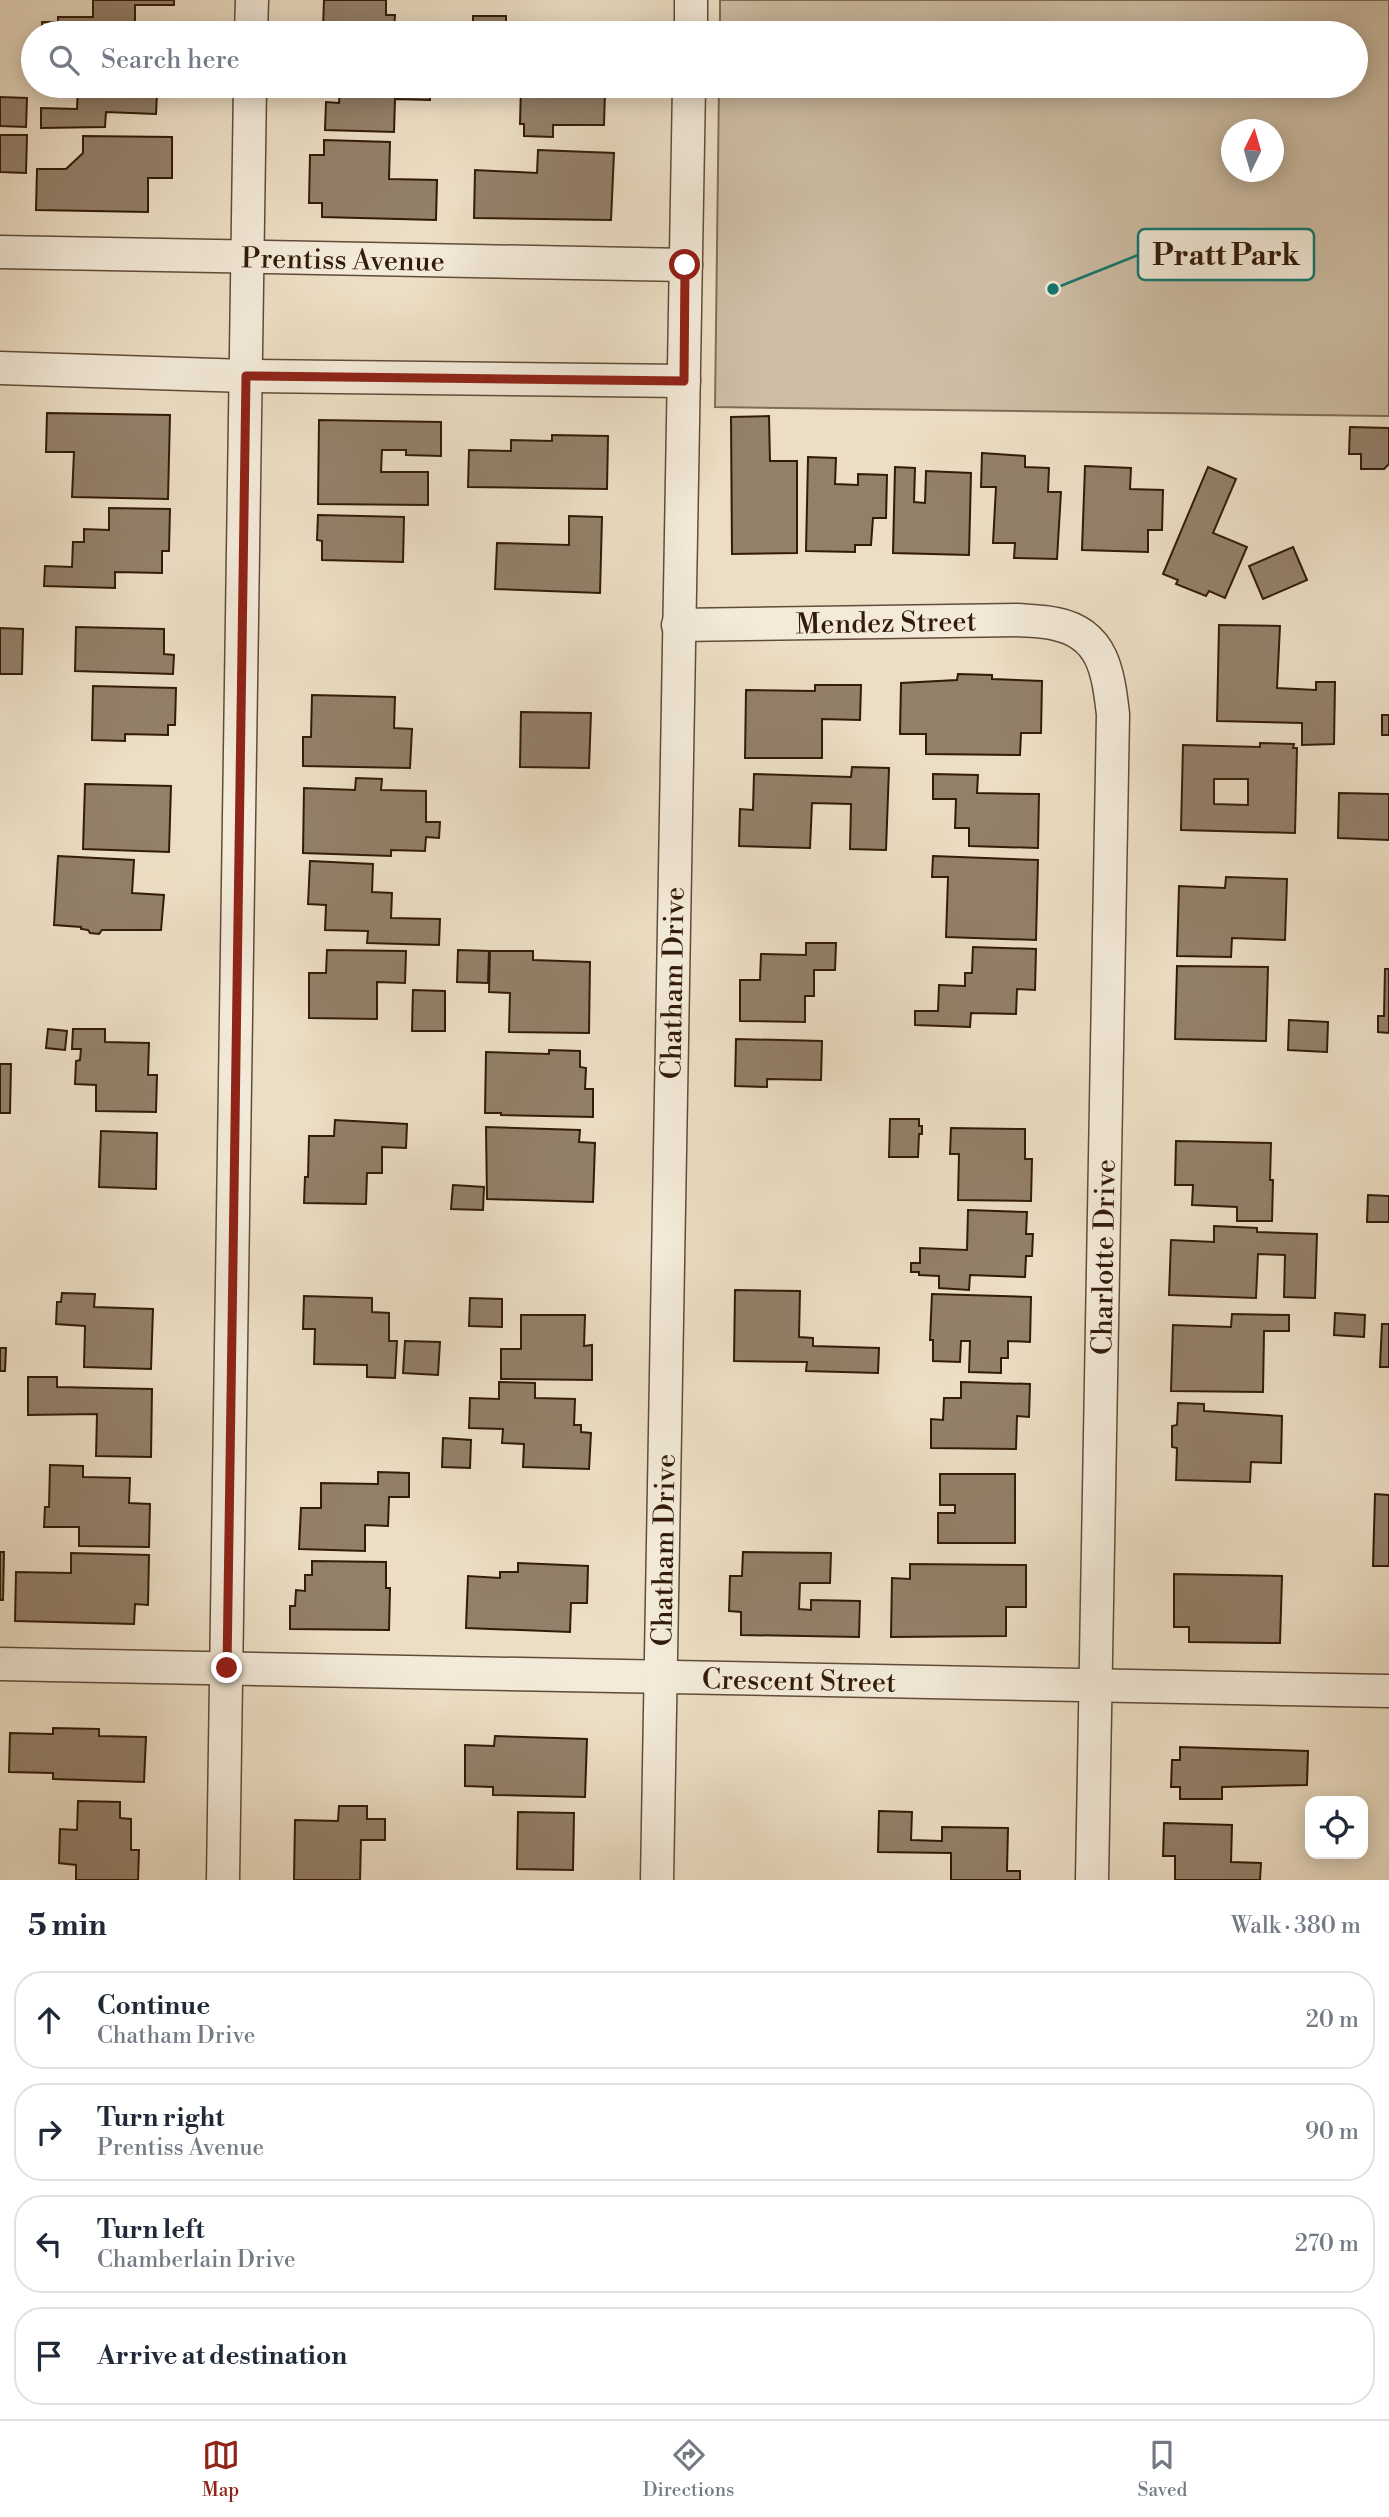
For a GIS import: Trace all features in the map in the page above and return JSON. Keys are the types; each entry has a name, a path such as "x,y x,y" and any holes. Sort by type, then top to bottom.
{"street":[{"path":"251,21 252,0"},
{"path":"691,0 691,21"},
{"path":"223,1880 250,98"},
{"name":"Chatham Drive","path":"657,1880 689,98"},
{"name":"Prentiss Avenue","path":"0,252 685,265"},
{"path":"0,368 246,376 684,381"},
{"name":"Mendez Street","path":"678,625 1017,620 1058,624 1090,639"},
{"name":"Charlotte Drive","path":"1090,639 1108,673 1113,715 1092,1880"},
{"name":"Crescent Street","path":"0,1664 1389,1691"}],"shaded area":[{"path":"720,0 1389,0 1389,416 715,407 719,98 1368,98 1368,21 720,21"}],"building":[{"path":"93,0 174,0 174,5 135,5 135,21 58,21 58,17 93,17"},
{"path":"324,0 386,0 386,15 395,15 395,21 323,21"},
{"path":"473,16 506,16 506,21 473,21"},
{"path":"0,97 27,98 26,127 0,126"},
{"path":"77,98 157,98 156,114 106,112 105,127 41,128 41,108 77,109"},
{"path":"339,98 430,98 395,99 394,132 325,130 326,102 339,103"},
{"path":"521,98 605,98 604,125 553,125 553,137 524,136 524,124 520,124"},
{"path":"0,135 27,135 26,173 0,172"},
{"path":"83,136 172,137 172,178 148,178 148,212 36,210 37,169 66,169 83,153"},
{"path":"324,140 390,142 389,179 437,180 436,220 322,217 322,203 309,203 310,155 324,155"},
{"path":"538,150 614,153 611,220 474,218 475,170 537,173"},
{"path":"47,413 170,415 168,499 72,497 74,452 46,452"},
{"path":"769,416 770,461 797,461 797,553 732,554 731,417"},
{"path":"319,420 441,422 441,456 406,455 406,450 382,450 381,472 428,472 428,505 318,504"},
{"path":"1350,427 1389,428 1389,464 1384,469 1361,469 1361,454 1349,454"},
{"path":"552,435 608,436 607,489 468,487 469,450 511,451 511,440 552,441"},
{"path":"982,453 1025,456 1025,467 1049,468 1048,492 1061,492 1057,559 1014,558 1015,543 993,543 996,487 981,487"},
{"path":"808,457 836,458 835,484 858,485 858,474 887,475 886,518 873,518 871,545 855,545 855,552 806,551"},
{"path":"1085,466 1131,468 1130,489 1163,490 1162,530 1148,530 1148,552 1082,550"},
{"path":"895,467 915,468 914,502 925,503 926,471 971,473 969,555 893,553"},
{"path":"1208,467 1236,479 1213,533 1247,547 1225,598 1209,591 1206,596 1176,584 1178,580 1163,574"},
{"path":"109,508 170,509 169,551 162,551 162,573 115,572 115,588 44,586 45,566 72,567 73,542 84,542 84,529 109,530"},
{"path":"318,515 404,517 403,562 322,560 322,541 317,540"},
{"path":"569,516 602,517 600,593 495,589 497,543 569,545"},
{"path":"1293,547 1307,580 1263,599 1249,566"},
{"path":"1219,625 1280,626 1277,688 1316,690 1316,682 1335,682 1334,744 1302,745 1302,723 1217,721"},
{"path":"76,627 164,629 164,654 174,655 173,674 75,671"},
{"path":"0,628 23,629 22,674 0,674"},
{"path":"958,674 992,675 992,679 1042,681 1041,733 1021,733 1020,755 926,754 926,734 900,734 901,683 957,680"},
{"path":"815,685 861,685 860,720 822,719 822,758 745,758 746,690 815,691"},
{"path":"93,686 176,688 175,725 168,725 168,735 125,734 125,741 92,740"},
{"path":"312,695 395,697 394,728 412,729 410,768 303,766 303,737 311,737"},
{"path":"521,712 591,713 589,768 520,767"},
{"path":"1382,715 1389,715 1389,735 1382,735"},
{"path":"1260,743 1294,744 1293,748 1297,748 1295,833 1181,830 1183,745 1260,747","holes":["1214,779 1248,779 1248,805 1214,804"]},
{"path":"852,767 889,768 886,850 850,849 851,804 812,803 810,848 739,846 740,809 753,810 754,774 851,777"},
{"path":"933,774 978,775 977,793 1039,794 1038,848 969,846 969,828 955,828 956,799 933,799"},
{"path":"356,778 382,779 381,790 426,791 426,822 440,822 439,838 426,837 425,851 391,850 391,856 303,853 304,788 355,790"},
{"path":"85,784 171,786 169,852 83,849"},
{"path":"1339,793 1389,794 1389,840 1338,838"},
{"path":"58,856 134,860 132,893 164,895 161,930 102,930 99,934 90,933 81,927 54,925"},
{"path":"933,856 1038,860 1036,940 946,937 948,877 932,877"},
{"path":"310,861 373,864 372,892 392,893 391,918 440,919 439,945 367,943 368,931 325,930 326,905 308,904"},
{"path":"1226,877 1287,879 1285,940 1232,938 1231,957 1177,956 1179,886 1225,888"},
{"path":"806,943 836,943 835,970 814,970 814,996 805,996 805,1022 740,1021 740,980 760,980 761,954 806,955"},
{"path":"973,947 1036,949 1035,990 1017,989 1016,1014 971,1013 970,1027 915,1025 915,1011 938,1011 939,985 965,986 965,973 972,973"},
{"path":"327,950 406,951 405,983 377,982 377,1019 309,1018 309,973 326,973"},
{"path":"458,950 489,951 488,983 457,982"},
{"path":"490,951 533,951 533,960 590,962 589,1033 509,1032 510,993 489,992"},
{"path":"1177,966 1268,967 1266,1041 1175,1039"},
{"path":"1385,969 1389,969 1389,1033 1378,1032 1378,1016 1384,1016"},
{"path":"413,990 445,991 445,1031 412,1031"},
{"path":"1289,1020 1328,1022 1327,1052 1288,1050"},
{"path":"48,1029 67,1031 65,1050 46,1048"},
{"path":"73,1029 105,1029 105,1042 149,1043 148,1075 157,1075 156,1112 96,1111 96,1085 75,1084 76,1061 80,1060 81,1049 72,1049"},
{"path":"736,1039 822,1041 821,1080 767,1079 767,1087 735,1086"},
{"path":"549,1050 580,1051 580,1067 586,1068 585,1089 593,1089 593,1117 485,1113 486,1052 549,1054"},
{"path":"0,1064 11,1064 10,1113 0,1113"},
{"path":"890,1119 919,1119 922,1134 919,1134 918,1157 889,1157"},
{"path":"335,1120 407,1124 406,1148 382,1147 382,1173 367,1173 366,1204 304,1203 309,1136 334,1136"},
{"path":"486,1127 580,1130 579,1142 595,1143 593,1202 487,1199"},
{"path":"951,1128 1025,1129 1025,1159 1032,1159 1031,1201 958,1200 959,1154 950,1154"},
{"path":"101,1131 157,1133 156,1189 99,1187"},
{"path":"1176,1141 1271,1143 1272,1221 1237,1221 1237,1207 1192,1205 1193,1185 1175,1185"},
{"path":"453,1185 484,1187 483,1210 451,1209"},
{"path":"1368,1195 1389,1196 1389,1222 1367,1222"},
{"path":"968,1210 1027,1212 1026,1234 1033,1234 1032,1256 1026,1256 1025,1277 970,1275 969,1290 939,1288 939,1276 911,1272 911,1263 920,1263 920,1248 967,1250"},
{"path":"1214,1226 1257,1228 1257,1232 1317,1234 1315,1298 1284,1297 1285,1255 1258,1254 1256,1298 1169,1295 1171,1240 1214,1242"},
{"path":"735,1290 800,1291 799,1337 813,1338 813,1346 879,1348 878,1373 806,1371 807,1362 734,1361"},
{"path":"62,1293 95,1294 94,1307 153,1309 151,1369 84,1367 85,1326 56,1324 57,1302 61,1302"},
{"path":"932,1294 1031,1297 1030,1342 1008,1341 1008,1358 1001,1358 1001,1373 969,1372 970,1341 961,1341 960,1362 933,1361 933,1340 930,1340"},
{"path":"304,1296 372,1298 372,1312 389,1313 389,1341 397,1341 395,1378 367,1377 367,1365 314,1364 315,1329 303,1329"},
{"path":"470,1298 502,1299 502,1327 469,1326"},
{"path":"1335,1313 1365,1315 1364,1337 1334,1335"},
{"path":"1232,1314 1289,1315 1289,1331 1264,1331 1263,1392 1171,1391 1173,1325 1231,1327"},
{"path":"521,1315 585,1315 584,1346 592,1345 592,1380 501,1379 501,1349 521,1349"},
{"path":"1382,1324 1389,1324 1389,1367 1380,1367"},
{"path":"405,1341 440,1342 438,1375 403,1373"},
{"path":"0,1348 6,1348 5,1371 0,1371"},
{"path":"28,1377 57,1377 57,1387 152,1389 151,1457 96,1456 97,1414 28,1415"},
{"path":"499,1382 535,1383 535,1398 575,1399 574,1425 581,1425 581,1432 591,1433 589,1469 523,1467 524,1444 502,1443 503,1429 469,1428 470,1398 499,1399"},
{"path":"961,1382 1030,1384 1029,1417 1017,1416 1016,1449 931,1448 931,1419 943,1420 944,1398 961,1398"},
{"path":"1178,1403 1204,1404 1204,1411 1282,1416 1281,1463 1251,1462 1250,1482 1176,1480 1177,1448 1172,1447 1172,1426 1177,1425"},
{"path":"443,1438 471,1440 470,1468 442,1467"},
{"path":"50,1465 83,1466 83,1477 130,1478 129,1503 150,1504 149,1547 79,1546 79,1527 44,1527 45,1507 49,1507"},
{"path":"378,1472 409,1473 409,1497 389,1497 388,1526 365,1525 365,1551 299,1549 301,1508 321,1508 321,1483 378,1484"},
{"path":"940,1474 1015,1474 1015,1543 938,1543 938,1513 955,1513 955,1505 940,1505"},
{"path":"1375,1494 1389,1495 1389,1566 1373,1566"},
{"path":"0,1552 4,1552 3,1600 0,1600"},
{"path":"743,1552 831,1553 830,1583 800,1583 799,1609 811,1610 811,1600 860,1601 859,1637 741,1635 741,1612 729,1611 730,1576 742,1576"},
{"path":"71,1553 149,1555 148,1605 135,1604 134,1624 15,1621 16,1572 71,1573"},
{"path":"312,1561 386,1562 386,1588 390,1588 389,1630 290,1629 290,1606 295,1606 296,1590 305,1591 305,1575 312,1575"},
{"path":"518,1563 588,1566 587,1603 571,1603 570,1632 466,1628 468,1576 500,1578 500,1572 518,1572"},
{"path":"910,1564 1026,1565 1026,1607 1006,1607 1006,1636 891,1637 892,1578 910,1579"},
{"path":"1174,1574 1282,1576 1280,1643 1189,1642 1189,1627 1174,1627"},
{"path":"53,1728 99,1729 99,1736 146,1737 144,1782 53,1779 53,1773 9,1772 10,1733 53,1734"},
{"path":"495,1736 587,1739 585,1797 493,1795 493,1787 465,1786 465,1745 494,1746"},
{"path":"1180,1747 1308,1751 1307,1785 1222,1787 1222,1799 1180,1799 1180,1787 1171,1787 1172,1760 1180,1760"},
{"path":"78,1801 120,1802 120,1818 131,1819 131,1850 139,1850 138,1880 76,1880 76,1865 59,1863 60,1829 77,1830"},
{"path":"339,1806 367,1806 367,1819 385,1819 385,1840 361,1840 360,1880 294,1880 295,1820 338,1821"},
{"path":"879,1811 912,1812 911,1840 942,1841 942,1827 1008,1828 1007,1871 1020,1871 1020,1880 951,1880 951,1853 878,1852"},
{"path":"518,1812 574,1813 573,1870 517,1869"},
{"path":"1164,1823 1232,1825 1231,1862 1261,1863 1260,1880 1175,1880 1175,1856 1163,1856"}],"place":[{"name":"Pratt Park","path":"1053,289"}],"route":[{"path":"227,1668 246,376 684,381 685,265"}]}
